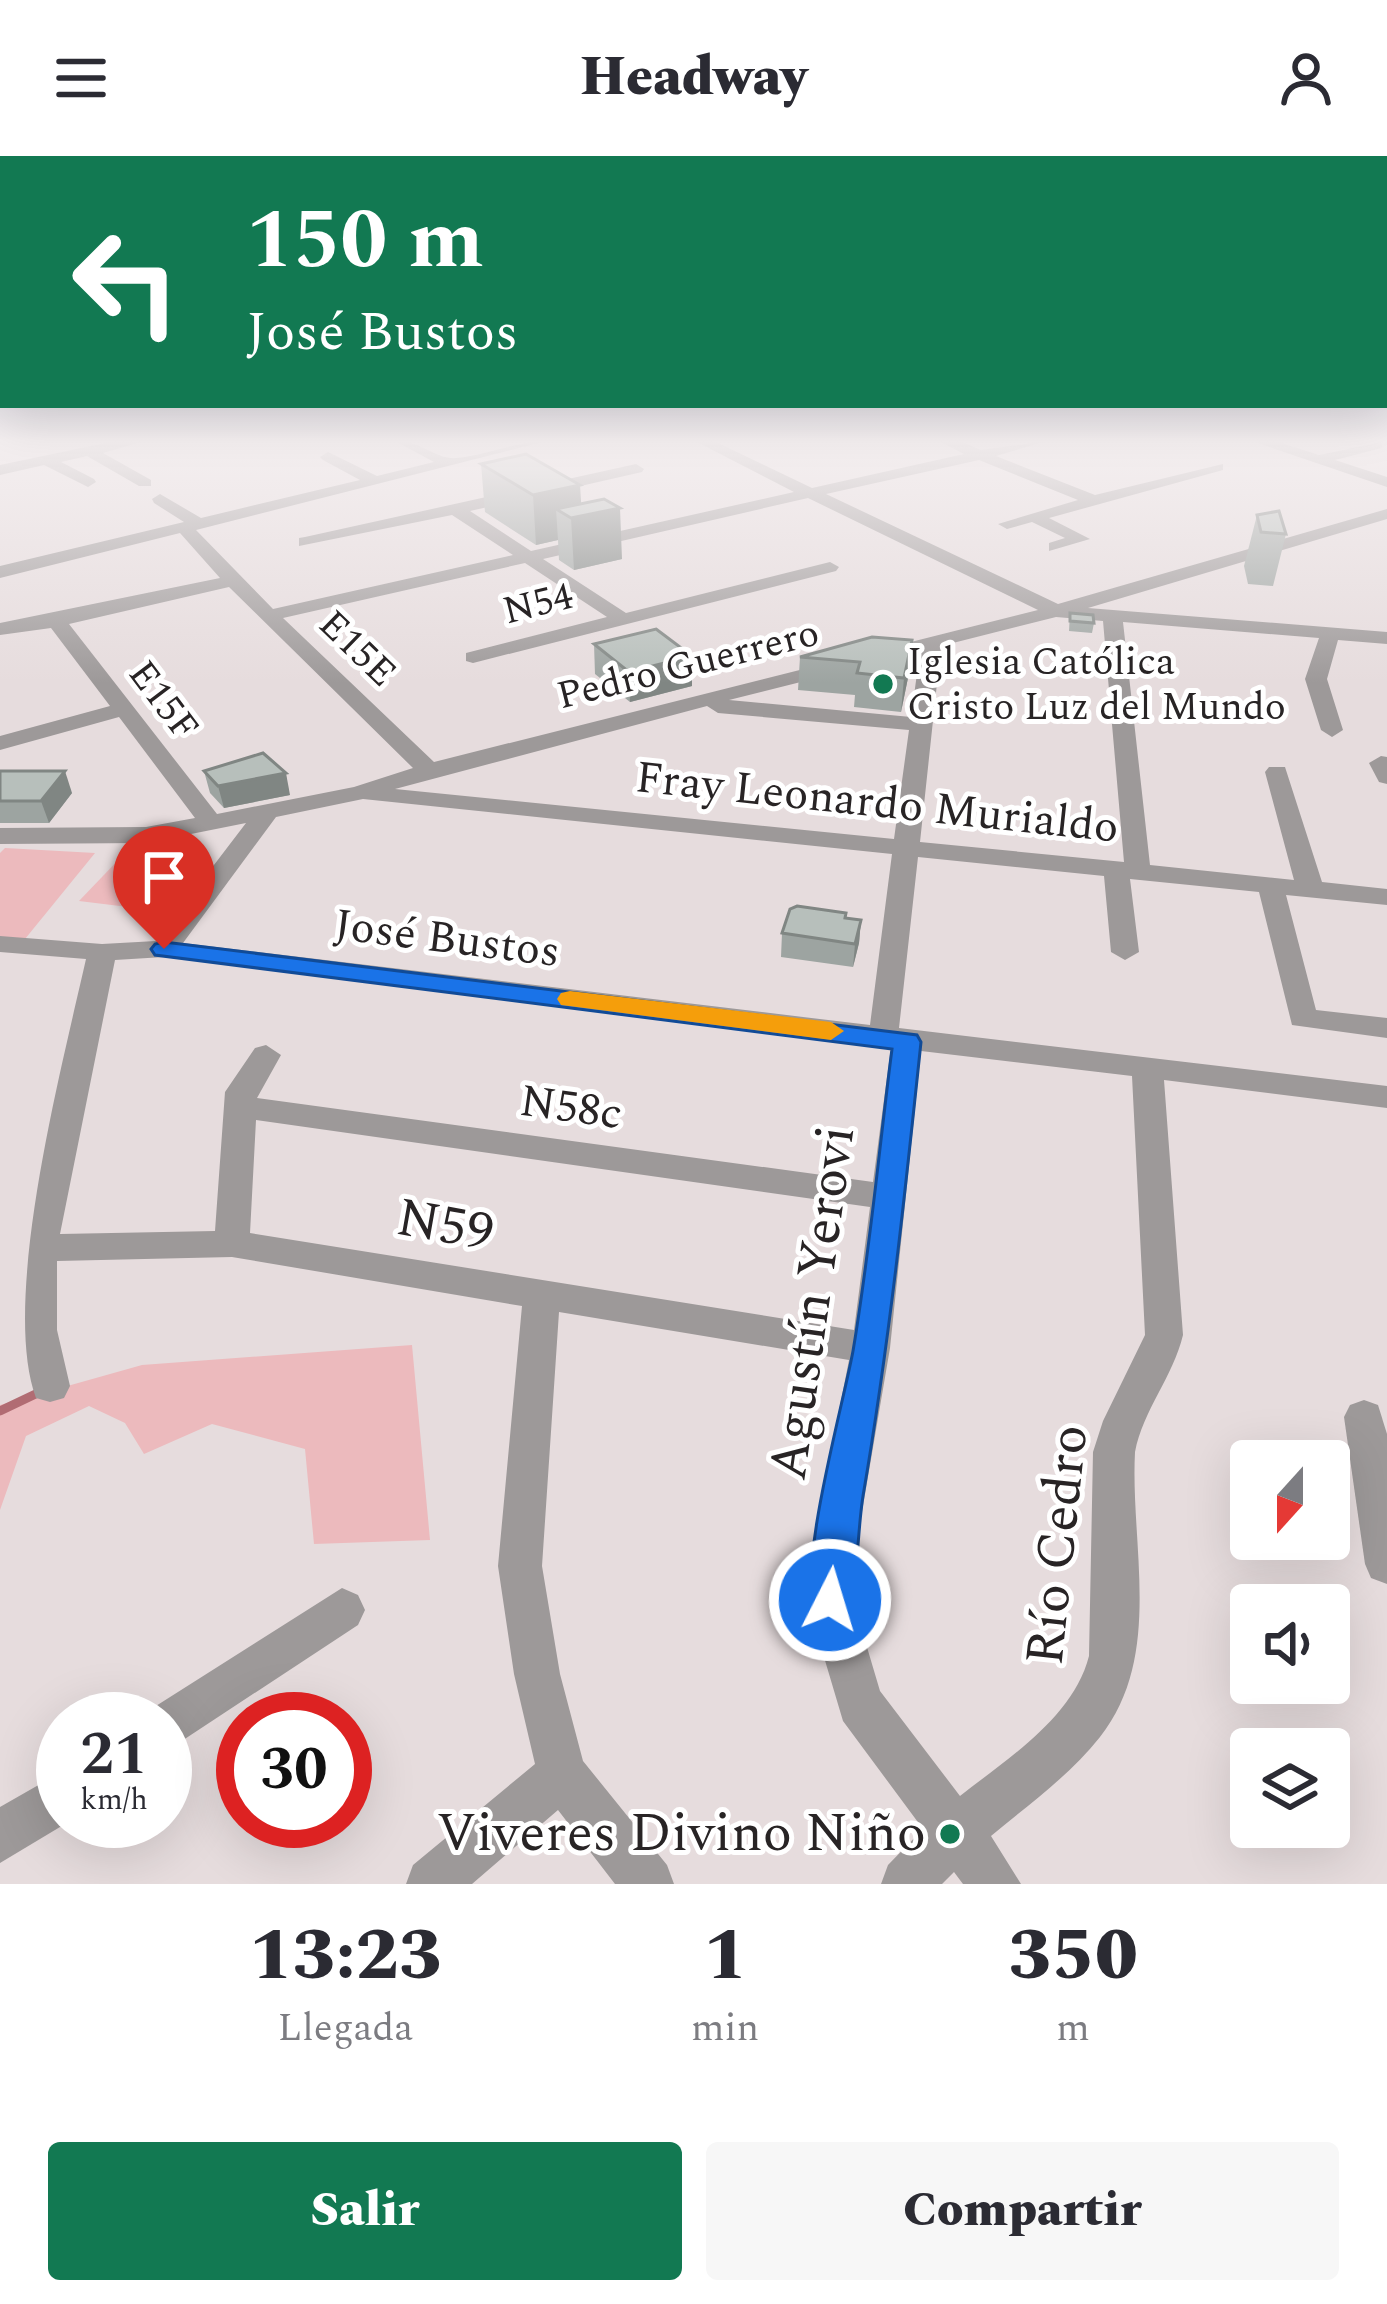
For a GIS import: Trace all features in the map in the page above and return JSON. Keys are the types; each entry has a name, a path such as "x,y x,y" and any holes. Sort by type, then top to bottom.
{"street":[{"name":"E15E","path":"187,522 233,581 429,770"},
{"path":"0,572 210,522"},
{"path":"305,542 402,522"},
{"path":"474,522 624,620"},
{"path":"271,615 687,522"},
{"path":"870,522 1056,611 1387,638"},
{"path":"1007,524 1016,522"},
{"path":"1044,522 1081,539 1055,547"},
{"name":"Pedro Guerrero","path":"0,836 106,838 212,824 359,793 429,770 1056,611 1361,522"},
{"name":"N54","path":"473,657 830,567"},
{"path":"0,628 56,621 233,581"},
{"path":"1113,619 1127,870 1126,952"},
{"name":"E15F","path":"56,621 212,824"},
{"path":"1330,634 1316,679 1332,730"},
{"name":"Agustín Yerovi","path":"931,643 906,849 889,1198 850,1346 830,1600 860,1704 995,1884"},
{"path":"694,704 922,725"},
{"path":"0,743 124,709"},
{"path":"1277,772 1310,888"},
{"name":"Fray Leonardo Murialdo","path":"359,793 1387,897"},
{"path":"164,949 266,813"},
{"path":"1270,884 1303,1018 1387,1028"},
{"name":"José Bustos","path":"0,944 102,952 164,949 1387,1097"},
{"path":"50,1386 38,1330 39,1247 102,952"},
{"path":"232,1244 241,1092 266,1055"},
{"name":"Río Cedro","path":"908,1884 954,1835 1091,1712 1107,1679 1113,1641 1114,1453 1128,1408 1159,1363 1164,1335 1147,1069"},
{"name":"N58c","path":"241,1107 889,1198"},
{"name":"N59","path":"39,1247 232,1244 850,1346"},
{"path":"542,1298 520,1566 537,1674 562,1774 648,1884"},
{"path":"1364,1418 1382,1485 1387,1564"},
{"path":"192,1710 342,1610"},
{"path":"432,1884 562,1774"},
{"path":"0,1838 36,1814"}],"shaded area":[{"path":"5,848 95,853 25,939 0,937 0,853"},
{"path":"124,854 171,859 128,907 79,901"},
{"path":"412,1345 430,1540 314,1544 305,1449 212,1424 144,1454 125,1423 89,1406 26,1436 0,1510 0,1405 142,1365"}],"building":[{"path":"1259,522 1282,522 1286,534 1261,532"},
{"path":"1070,613 1093,615 1094,623 1070,621"},
{"path":"656,629 692,656 629,672 594,644"},
{"path":"872,637 912,640 904,678 857,673 860,662 800,657"},
{"path":"263,753 286,773 218,786 204,771"},
{"path":"0,771 65,771 41,801 0,801"},
{"path":"790,909 846,913 845,918 861,920 855,944 782,933"}],"waterway":[{"path":"0,1411 44,1390"}],"slow traffic":[{"path":"570,999 831,1031"}],"place":[{"name":"Iglesia Católica Cristo Luz del Mundo","path":"883,684"},
{"name":"Viveres Divino Niño","path":"950,1834"}],"route":[{"path":"164,949 907,1042 871,1348 834,1547 830,1600"}]}
